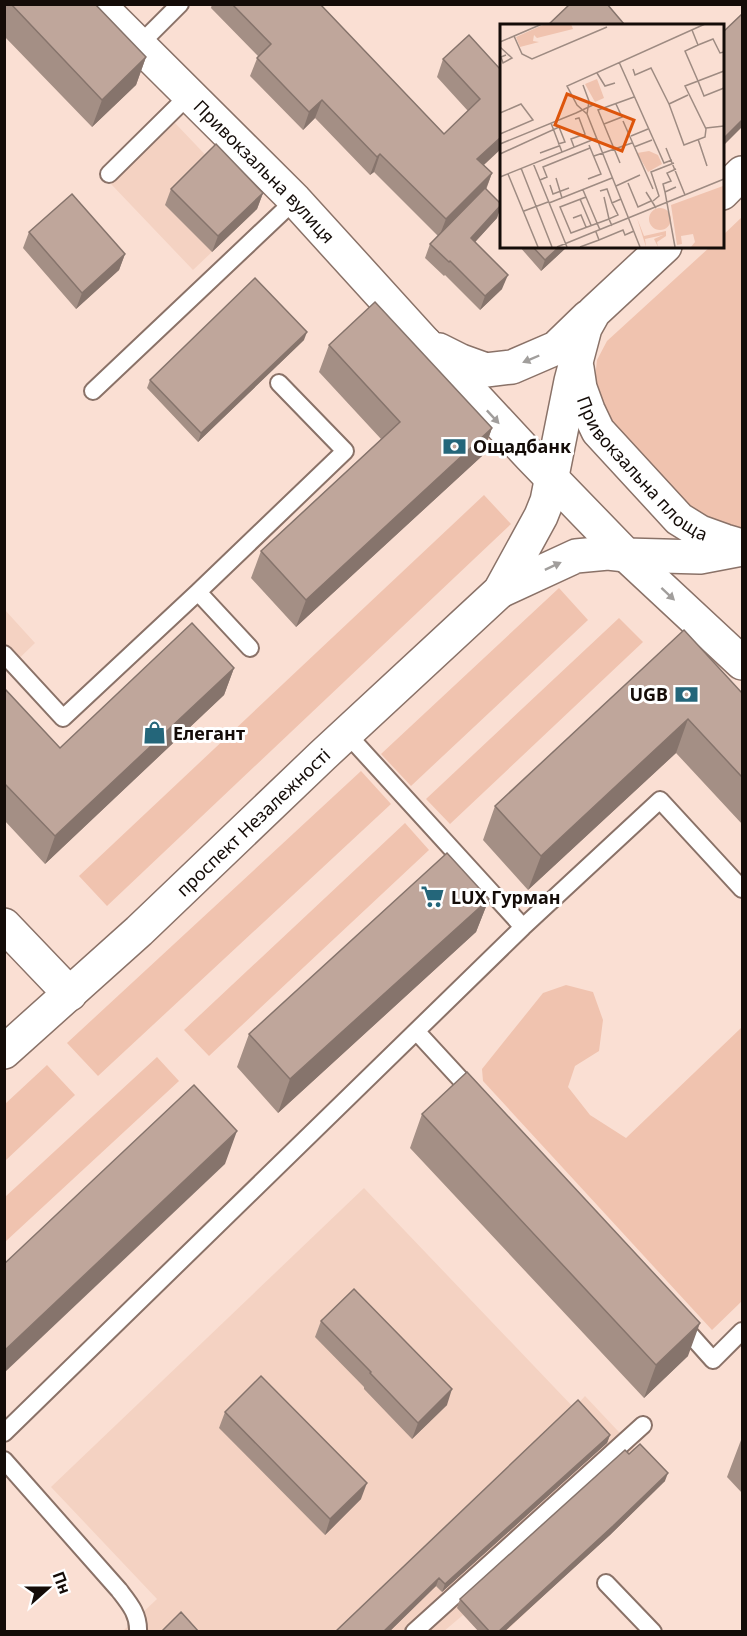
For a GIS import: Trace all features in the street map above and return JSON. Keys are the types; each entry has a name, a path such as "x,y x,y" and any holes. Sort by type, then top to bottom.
{"main road":[{"name":"Привокзальна вулиця","path":"98,4 295,200 425,343 626,555 742,663"},
{"path":"723,192 742,173"},
{"name":"Привокзальна площа","path":"663,248 594,312 585,328 573,371 598,430 679,519 700,532 742,547"},
{"path":"425,343 460,361 486,370 512,367 556,348 594,312"},
{"name":"проспект Незалежності","path":"4,1053 139,931 500,591 547,501 573,371"},
{"name":"проспект Незалежності","path":"500,591 576,556 602,553 700,557 742,547"},
{"path":"4,925 70,994"}],"lane":[{"path":"139,45 180,4"},
{"path":"109,174 189,95"},
{"path":"93,391 295,200"},
{"path":"4,654 63,718 345,451 279,383"},
{"path":"198,592 250,648"},
{"path":"347,734 523,927"},
{"path":"4,1433 523,927 660,800 742,889"},
{"path":"417,1032 484,1105"},
{"path":"666,1307 713,1360 742,1331"},
{"path":"414,1632 643,1425"},
{"path":"4,1460 119,1590 134,1611 138,1621 138,1632"},
{"path":"606,1583 653,1632"}],"shaded area":[{"path":"175,123 257,209 193,270 111,184"},
{"path":"742,217 742,529 733,530 697,513 610,419 600,398 595,378 597,360 607,341 709,248 723,248 723,235"},
{"path":"484,495 511,524 107,906 79,876"},
{"path":"559,588 588,620 411,786 381,754"},
{"path":"5,610 35,643 5,672"},
{"path":"619,618 643,642 450,824 426,799"},
{"path":"361,771 391,804 98,1076 67,1043"},
{"path":"405,823 429,850 209,1056 184,1030"},
{"path":"566,985 593,992 603,1020 599,1051 575,1066 568,1087 590,1115 626,1138 741,1028 742,1030 742,1301 712,1330 483,1081 482,1069 543,993"},
{"path":"157,1057 179,1081 5,1242 5,1197"},
{"path":"47,1065 75,1095 5,1161 5,1104"},
{"path":"364,1188 574,1408 585,1396 665,1481 505,1632 479,1631 463,1615 443,1632 123,1631 157,1599 51,1487"}],"building":[{"path":"11,4 95,4 146,57 102,100"},
{"path":"232,4 320,4 444,134 480,99 443,59 469,35 500,69 500,138 477,159 492,173 446,219 380,154 377,157 322,100 309,112 257,58 271,44"},
{"path":"570,4 607,4 624,24 549,24"},
{"path":"742,14 742,120 723,139 723,32"},
{"path":"216,144 263,193 218,236 171,189"},
{"path":"485,188 500,203 500,206 471,238 508,275 485,296 430,244"},
{"path":"72,194 125,254 82,293 29,232"},
{"path":"534,248 558,248 545,260"},
{"path":"255,278 307,332 201,433 150,380"},
{"path":"375,302 492,428 306,600 261,551 400,422 329,345"},
{"path":"192,623 234,668 55,836 4,783 4,688 60,748"},
{"path":"684,630 742,693 742,777 688,719 541,856 495,806"},
{"path":"447,853 489,899 290,1079 249,1034"},
{"path":"467,1072 700,1323 656,1365 422,1114"},
{"path":"194,1085 237,1131 4,1351 4,1264"},
{"path":"354,1289 452,1389 418,1423 321,1321"},
{"path":"261,1376 367,1483 330,1519 225,1412"},
{"path":"578,1400 610,1435 445,1584 439,1578 383,1632 335,1632"},
{"path":"640,1444 668,1473 498,1632 490,1632 460,1599 625,1450 629,1454"},
{"path":"181,1612 199,1632 161,1632"}],"place":[{"name":"Ощадбанк","path":"455,446"},
{"name":"UGB","path":"686,694"},
{"name":"Елегант","path":"155,733"},
{"name":"LUX Гурман","path":"433,897"}]}
